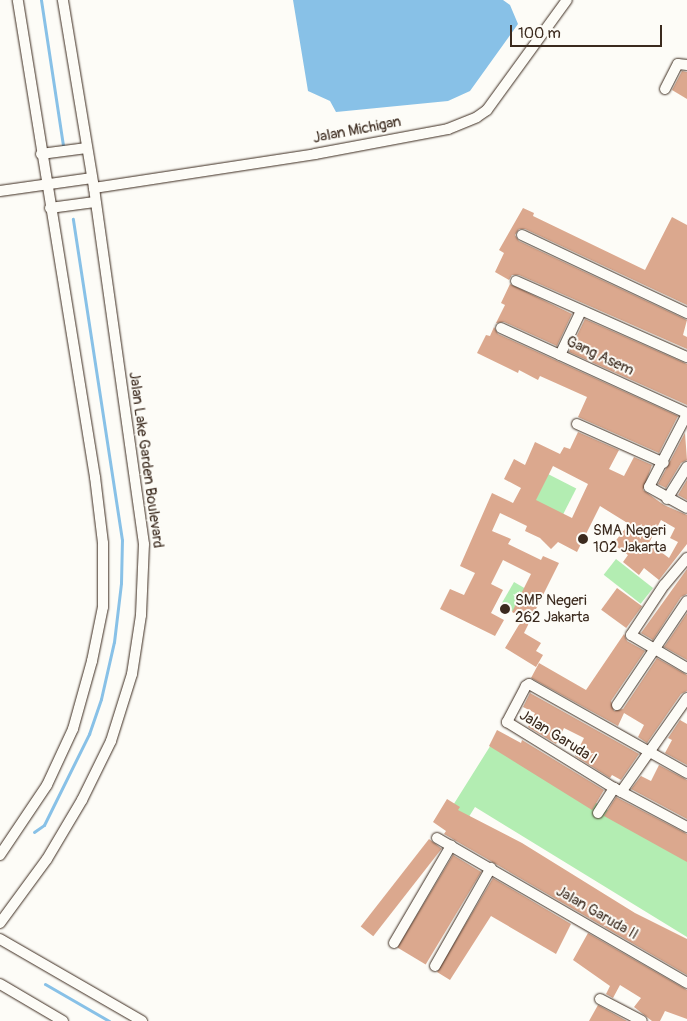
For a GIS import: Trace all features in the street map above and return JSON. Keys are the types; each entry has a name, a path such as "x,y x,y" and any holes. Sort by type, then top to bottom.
{"street":[{"path":"0,855 47,785 73,729 92,662 103,607 103,543 95,476 45,183 18,0"},
{"name":"Jalan Lake Garden Boulevard","path":"0,923 72,817 111,741 132,674 141,615 144,544 94,202 93,183 63,0"},
{"name":"Jalan Michigan","path":"0,191 45,183 93,183 315,154 448,129 477,117 487,110 567,0"},
{"path":"665,90 678,64 687,65"},
{"path":"41,154 87,148"},
{"path":"50,208 94,202"},
{"path":"522,235 687,313"},
{"path":"516,281 687,357"},
{"path":"560,355 581,310"},
{"name":"Gang Asem","path":"501,328 687,413 683,431 649,487 667,499"},
{"path":"577,424 664,463"},
{"path":"687,467 667,499 687,508"},
{"path":"687,558 664,585 631,634 687,668"},
{"path":"617,705 687,601"},
{"name":"Jalan Garuda I","path":"687,773 532,686 526,686 507,724 618,790 687,827"},
{"path":"598,814 651,752 687,698"},
{"name":"Jalan Garuda II","path":"437,838 687,983"},
{"path":"394,943 451,846"},
{"path":"434,966 491,868"},
{"path":"0,939 142,1021"},
{"path":"0,984 63,1021"},
{"path":"600,998 642,1021"}],"green space":[{"path":"546,473 576,488 562,517 531,502"},
{"path":"616,559 653,588 641,604 604,575"},
{"path":"514,582 526,589 513,612 501,605"},
{"path":"494,740 687,859 687,937 475,807 457,836 440,826"}],"water":[{"path":"293,0 503,0 510,5 518,24 470,91 448,101 336,112 330,101 308,91"}],"building":[{"path":"682,71 687,72 687,99 672,90"},
{"path":"523,208 534,213 533,216 645,270 672,217 687,225 687,305 525,229 519,229 515,235 519,241 687,320 683,335 687,337 687,349 519,275 512,275 509,280 495,272 504,253 499,250"},
{"path":"510,284 572,314 557,346 504,322 496,323 505,305 501,303"},
{"path":"585,319 687,364 687,405 569,352"},
{"path":"494,327 498,334 678,416 659,453 578,417 587,397 540,376 538,380 519,370 518,373 477,353 486,335 490,336"},
{"path":"578,432 619,450 609,469 624,476 634,457 652,465 643,490 664,505 687,515 687,544 659,580 644,568 639,575 623,562 628,555 613,544 629,524 600,506 577,552 558,542 551,549 540,538 525,531 527,526 500,513 492,531 511,539 508,544 541,560 543,556 559,563 524,633 541,643 536,651 543,655 536,667 505,648 523,618 512,612 531,574 503,560 491,584 503,590 491,613 504,620 495,636 440,609 450,589 464,595 475,573 460,566 492,493 513,503 521,488 504,479 514,459 525,465 535,442 560,454 564,447 570,449","holes":["553,466 588,484 572,518 536,500","661,520 675,528 670,538 678,542 669,558 649,543"]},
{"path":"685,433 687,460 681,463 666,488 658,484"},
{"path":"687,480 687,500 678,495"},
{"path":"687,569 687,594 681,597 653,640 641,633"},
{"path":"617,588 642,606 626,628 601,610"},
{"path":"687,613 687,660 664,647"},
{"path":"624,634 627,641 645,651 611,701 614,711 623,709 657,658 687,675 687,691 681,694 647,743 638,737 644,725 624,713 618,726 531,678 539,663 586,690"},
{"path":"530,693 639,754 621,780 612,775 610,778 575,756 584,738 564,728 556,744 528,727 535,713 523,707"},
{"path":"680,720 687,724 687,765 665,753 672,740 668,738"},
{"path":"497,730 521,743 522,740 604,790 592,810 489,746"},
{"path":"659,765 687,780 687,819 631,789 641,776 651,781"},
{"path":"616,797 687,834 687,862 604,816"},
{"path":"447,799 460,807 458,810 522,843 635,913 687,939 687,975 444,834 446,831 433,822"},
{"path":"429,839 442,849 373,936 361,926"},
{"path":"453,855 481,872 426,965 397,948"},
{"path":"493,878 571,924 556,954 491,916 450,980 437,972"},
{"path":"588,933 687,990 687,1019 665,1011 660,1021 652,1021 634,1007 641,998 620,985 613,998 606,994 610,986 573,960"},
{"path":"598,1005 627,1021 589,1021"}],"waterway":[{"path":"41,0 63,146"},
{"path":"34,832 44,825 89,734 101,699 114,642 121,583 122,540 73,219"},
{"path":"45,984 109,1021"}],"place":[{"name":"SMA Negeri 102 Jakarta","path":"583,539"},
{"name":"SMP Negeri 262 Jakarta","path":"505,609"}]}
